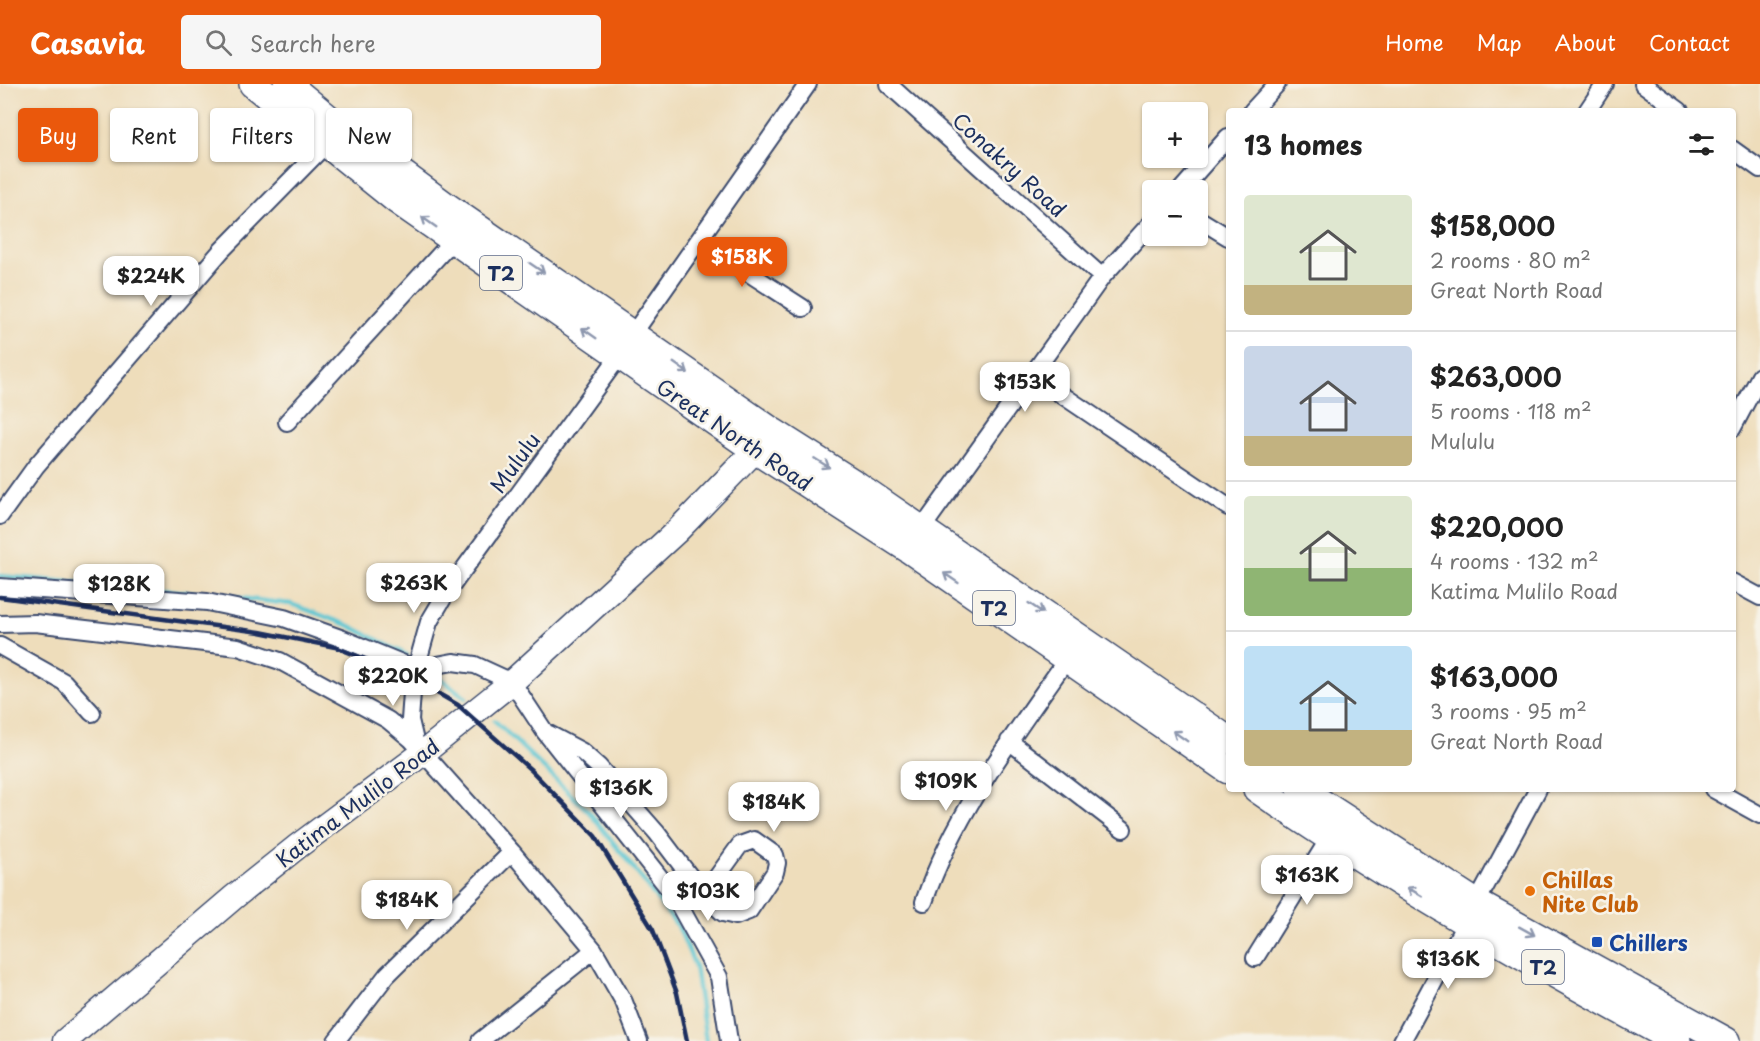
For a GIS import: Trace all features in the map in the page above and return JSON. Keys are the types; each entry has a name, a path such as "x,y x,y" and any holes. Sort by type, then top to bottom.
{"main road":[{"name":"Great North Road","path":"253,84 326,131"},
{"name":"Great North Road","path":"287,84 326,128"},
{"name":"Great North Road","path":"359,162 398,201 454,240 626,344"},
{"name":"Great North Road","path":"375,162 446,206 626,344 765,442 910,550 1226,769"},
{"name":"Great North Road","path":"765,442 858,486 1226,739"},
{"name":"Katima Mulilo Road","path":"71,1040 234,897 419,749 512,682 676,531 765,442"},
{"name":"T2","path":"1262,792 1330,837 1470,912 1726,1041"},
{"name":"T2","path":"1304,792 1470,912 1677,1041"}],"street":[{"name":"Mululu","path":"419,749 410,720 416,669 429,622 808,84"},
{"name":"Conakry Road","path":"888,84 1102,277"},
{"path":"1255,108 1276,84"},
{"path":"1589,108 1605,84"},
{"path":"1643,84 1676,108"},
{"path":"1190,180 1226,139"},
{"path":"0,516 36,466 221,251 326,143"},
{"path":"1736,152 1760,169"},
{"path":"1208,225 1226,236"},
{"path":"921,530 1102,277 1142,233"},
{"path":"287,422 454,240"},
{"path":"699,241 803,308"},
{"path":"1031,374 1226,506"},
{"path":"1736,421 1760,376"},
{"path":"1736,584 1760,597"},
{"path":"0,586 207,602 285,618 416,669 453,662 475,665 512,682 545,732 673,894 719,977 729,1041"},
{"path":"0,624 35,623 238,647 280,661 388,720 419,749 512,852 594,950 624,1002 639,1041"},
{"path":"0,646 64,682 92,713"},
{"path":"924,902 934,871 952,836 1010,741 1067,659"},
{"path":"545,732 566,741 599,767 657,833 704,895 723,913 736,916 749,911 775,872 777,863 775,855 754,840 740,845 704,895"},
{"path":"1010,741 1123,829"},
{"path":"1402,1041 1536,792"},
{"path":"1718,792 1760,815"},
{"path":"1255,957 1330,837"},
{"path":"336,1041 387,975 512,852"},
{"path":"480,1041 594,950"}],"waterway":[{"path":"0,576 195,593"},
{"path":"206,594 291,604 348,625 407,655"},
{"path":"440,678 466,698"},
{"path":"495,721 589,812 679,928 695,966 706,1041"}],"railway":[{"path":"0,597 260,632 335,647 408,676 458,705 531,770 595,836 653,930 677,993 687,1041"}],"place":[{"name":"Chillas Nite Club","path":"1530,891"},
{"name":"Chillers","path":"1597,942"}]}
